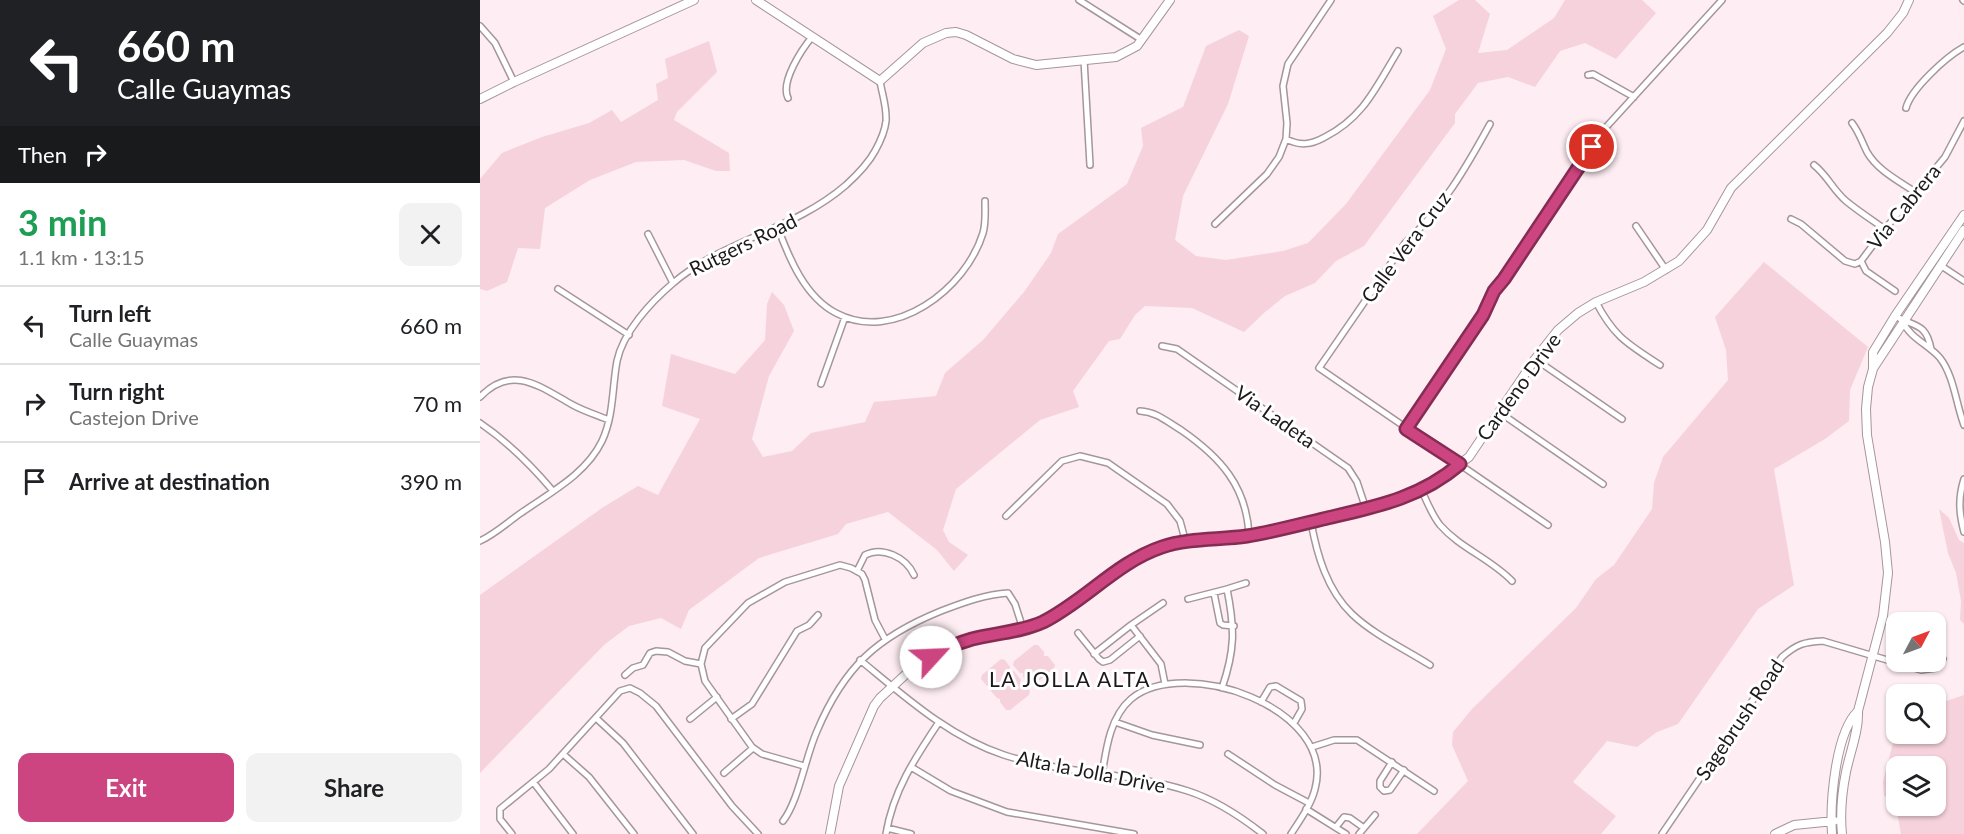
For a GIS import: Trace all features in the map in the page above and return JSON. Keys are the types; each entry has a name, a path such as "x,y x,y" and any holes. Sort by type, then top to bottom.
{"street":[{"path":"480,99 514,81 694,0"},
{"path":"756,0 880,81 923,43 946,33 956,32 966,35 1013,59 1036,65 1116,57 1137,46 1170,0"},
{"path":"1079,0 1142,40"},
{"path":"1215,224 1267,174 1279,158 1286,139 1287,123 1283,86 1288,64 1331,0"},
{"path":"1548,525 1406,429 1483,315 1494,291 1598,136 1722,0"},
{"name":"Cardeno Drive","path":"830,834 839,786 864,724 880,698 916,665 945,648 971,639 1023,629 1043,621 1141,555 1161,547 1249,536 1366,509 1422,491 1460,464 1469,457 1535,359 1558,330 1578,313 1596,302 1644,282 1679,261 1707,230 1731,188 1887,33 1910,0"},
{"path":"480,26 495,43 514,81"},
{"path":"788,98 786,94 788,82 798,54 812,37"},
{"path":"1906,108 1909,97 1954,52 1964,47"},
{"path":"1286,139 1295,144 1304,145 1340,130 1362,110 1398,51"},
{"path":"1084,60 1090,165"},
{"path":"1588,75 1593,74 1634,97"},
{"name":"Rutgers Road","path":"480,541 574,476 593,456 609,420 618,357 644,312 673,283 708,259 778,228 815,208 855,177 870,160 880,141 886,122 885,102 880,81"},
{"name":"Via Cabrera","path":"1861,261 1945,157 1964,121"},
{"path":"1852,123 1875,162 1915,192"},
{"name":"Calle Vera Cruz","path":"1406,429 1319,368 1405,243 1419,231 1435,211 1490,124"},
{"path":"1814,165 1823,172 1845,201 1885,229"},
{"path":"778,228 789,256 807,285 825,306 845,317 868,323 891,320 921,308 945,291 971,258 982,234 985,201"},
{"path":"1842,834 1841,820 1846,774 1858,711 1883,616 1888,573 1867,435 1868,387 1873,369 1899,318 1964,215"},
{"path":"1791,219 1801,224 1845,261 1855,264 1861,261 1866,271 1895,291"},
{"path":"1636,226 1666,270"},
{"path":"1899,318 1964,230"},
{"path":"648,234 673,283"},
{"path":"1940,265 1964,281"},
{"path":"558,289 629,335"},
{"path":"1596,302 1610,327 1624,341 1660,364"},
{"path":"821,384 845,317"},
{"path":"1899,318 1912,321 1924,329 1931,349"},
{"path":"1899,318 1906,329 1931,349 1946,368 1964,425"},
{"name":"Via Ladeta","path":"1162,346 1177,349 1341,462 1357,482 1366,509"},
{"path":"1535,359 1622,419"},
{"path":"480,397 488,388 500,382 520,379 538,384 574,406 609,420"},
{"path":"1140,411 1152,411 1200,443 1224,466 1232,477 1245,511 1249,536"},
{"path":"1499,412 1603,484"},
{"path":"480,423 502,438 553,491"},
{"path":"1006,516 1062,460 1080,456 1108,463 1167,504 1180,521 1186,543"},
{"path":"1964,479 1960,493 1959,516 1964,532"},
{"path":"1422,491 1438,524 1503,571 1512,581"},
{"path":"1311,522 1322,566 1342,603 1363,623 1430,665"},
{"path":"857,570 865,555 879,550 891,554 911,568 914,575"},
{"path":"804,766 762,754 753,748 705,681 701,664 705,648 736,614 761,594 784,582 840,565 857,570 865,580 875,620 885,639"},
{"path":"1188,599 1246,583"},
{"path":"1222,688 1231,663 1233,626 1227,589"},
{"path":"783,821 790,812 817,730 837,689 870,650 885,639 931,615 998,594 1008,593 1015,604 1023,629"},
{"path":"1214,593 1220,623 1233,626"},
{"path":"1094,654 1162,603"},
{"path":"731,719 752,704 797,631 809,625 818,615"},
{"path":"1131,626 1161,664 1165,684"},
{"path":"1078,633 1103,662 1110,660 1140,636"},
{"name":"Sagebrush Road","path":"1662,834 1782,657 1794,646 1806,642 1823,641 1886,661"},
{"path":"624,675 633,668 643,665 650,653 656,651 668,652 685,661 701,664"},
{"name":"Alta la Jolla Drive","path":"860,660 914,705 974,743 1030,763 1188,791 1228,809 1263,834"},
{"path":"1102,775 1107,745 1115,722 1133,697 1150,687 1165,684 1192,683 1222,688 1261,702 1294,723 1312,747 1316,777 1315,790 1291,834"},
{"path":"1261,702 1270,687 1276,686 1300,701 1302,709 1294,723"},
{"path":"512,834 500,819 500,809 534,783 620,691 630,688 656,706 732,806 758,834"},
{"path":"690,719 717,698"},
{"path":"1832,834 1831,796 1835,772 1851,717 1858,711"},
{"path":"596,718 623,743 693,834"},
{"path":"911,834 886,831 902,780 939,722"},
{"path":"1115,722 1152,735 1200,745"},
{"path":"1312,747 1334,740 1357,740 1434,791"},
{"path":"724,773 753,748"},
{"path":"563,753 590,777 634,834"},
{"path":"1228,754 1308,806 1346,834"},
{"path":"1392,762 1380,781 1380,787 1384,791 1390,790 1404,770"},
{"path":"911,767 951,791 1007,812 1134,834"},
{"path":"534,783 573,834"},
{"path":"1359,834 1375,815"},
{"path":"1336,827 1344,818 1350,818 1364,828"},
{"path":"1775,834 1794,825 1841,820"}],"shaded area":[{"path":"1459,0 1475,0 1490,14 1478,53 1507,50 1554,18 1565,0 1642,0 1656,13 1616,59 1585,43 1560,51 1535,87 1508,77 1478,83 1455,114 1455,123 1364,246 1336,261 1315,283 1285,296 1244,332 1192,308 1145,306 1135,315 1120,339 1109,341 1073,391 1079,407 1040,420 956,489 943,530 949,542 968,555 954,571 937,550 888,512 846,524 838,534 759,558 689,610 681,629 661,618 629,626 604,645 480,773 480,595 602,508 638,486 658,495 700,419 662,406 671,354 735,374 765,340 767,304 772,292 784,305 794,331 769,376 752,439 763,457 792,451 811,433 865,422 874,402 936,396 945,373 983,340 1024,292 1051,253 1058,234 1127,184 1143,146 1141,128 1183,107 1206,46 1239,30 1249,36 1228,104 1183,196 1175,240 1196,256 1226,260 1283,251 1308,243 1346,204 1430,90 1446,49 1433,16"},
{"path":"709,41 717,72 677,112 674,120 729,153 730,171 716,171 684,160 636,162 590,180 545,208 540,249 518,248 507,282 487,291 480,289 480,179 502,153 542,137 589,123 612,110 621,122 658,100 656,84 668,78 665,59"},
{"path":"1764,262 1868,347 1850,390 1849,421 1825,439 1774,469 1794,585 1758,609 1678,724 1657,732 1637,747 1607,741 1573,782 1616,816 1601,834 1417,834 1468,781 1452,745 1453,732 1473,708 1576,608 1596,579 1614,565 1652,509 1654,483 1663,457 1728,380 1726,350 1715,317"},
{"path":"1939,509 1949,518 1959,540 1964,543 1964,624 1960,620 1961,601 1956,573 1948,553"},
{"path":"1034,645 1038,645 1044,652 1044,656 1048,656 1055,665 1034,685 1030,685 1023,677 1023,673 1020,673 1013,665 1014,661"},
{"path":"1001,659 1005,660 1010,671 1014,671 1021,680 1020,683 1030,691 1029,695 1010,710 1006,710 1000,699 981,679 982,675"},
{"path":"1964,695 1964,834 1901,834 1898,816 1946,816 1946,756 1890,756 1893,744 1946,744 1946,701"},
{"path":"1886,770 1886,797 1884,796 1883,782"}],"district":[{"name":"LA JOLLA ALTA","path":"1070,680"}],"route":[{"path":"931,657 945,648 971,639 1023,629 1043,621 1141,555 1161,547 1249,536 1385,504 1422,491 1450,473 1460,464 1406,429 1483,315 1494,291 1592,147"}]}
